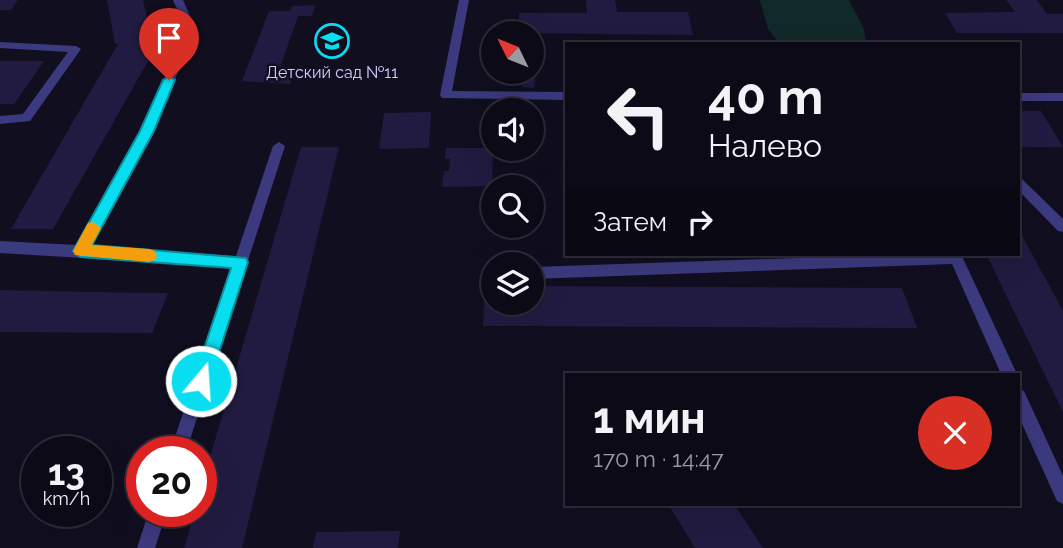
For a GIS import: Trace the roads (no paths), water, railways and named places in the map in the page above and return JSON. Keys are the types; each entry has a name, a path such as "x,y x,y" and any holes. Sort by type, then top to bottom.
{"lane":[{"path":"80,251 147,131 191,30 178,0"},
{"path":"464,0 446,95 565,96"},
{"path":"0,45 76,49 26,118 0,120"},
{"path":"1020,97 1063,97"},
{"path":"183,436 279,146"},
{"path":"1020,184 1063,227"},
{"path":"0,247 240,262"},
{"path":"544,273 955,256 1009,373"},
{"path":"1020,400 1063,495"},
{"path":"146,548 153,527"}],"place":[{"name":"Детский сад №11","path":"332,41"}]}
